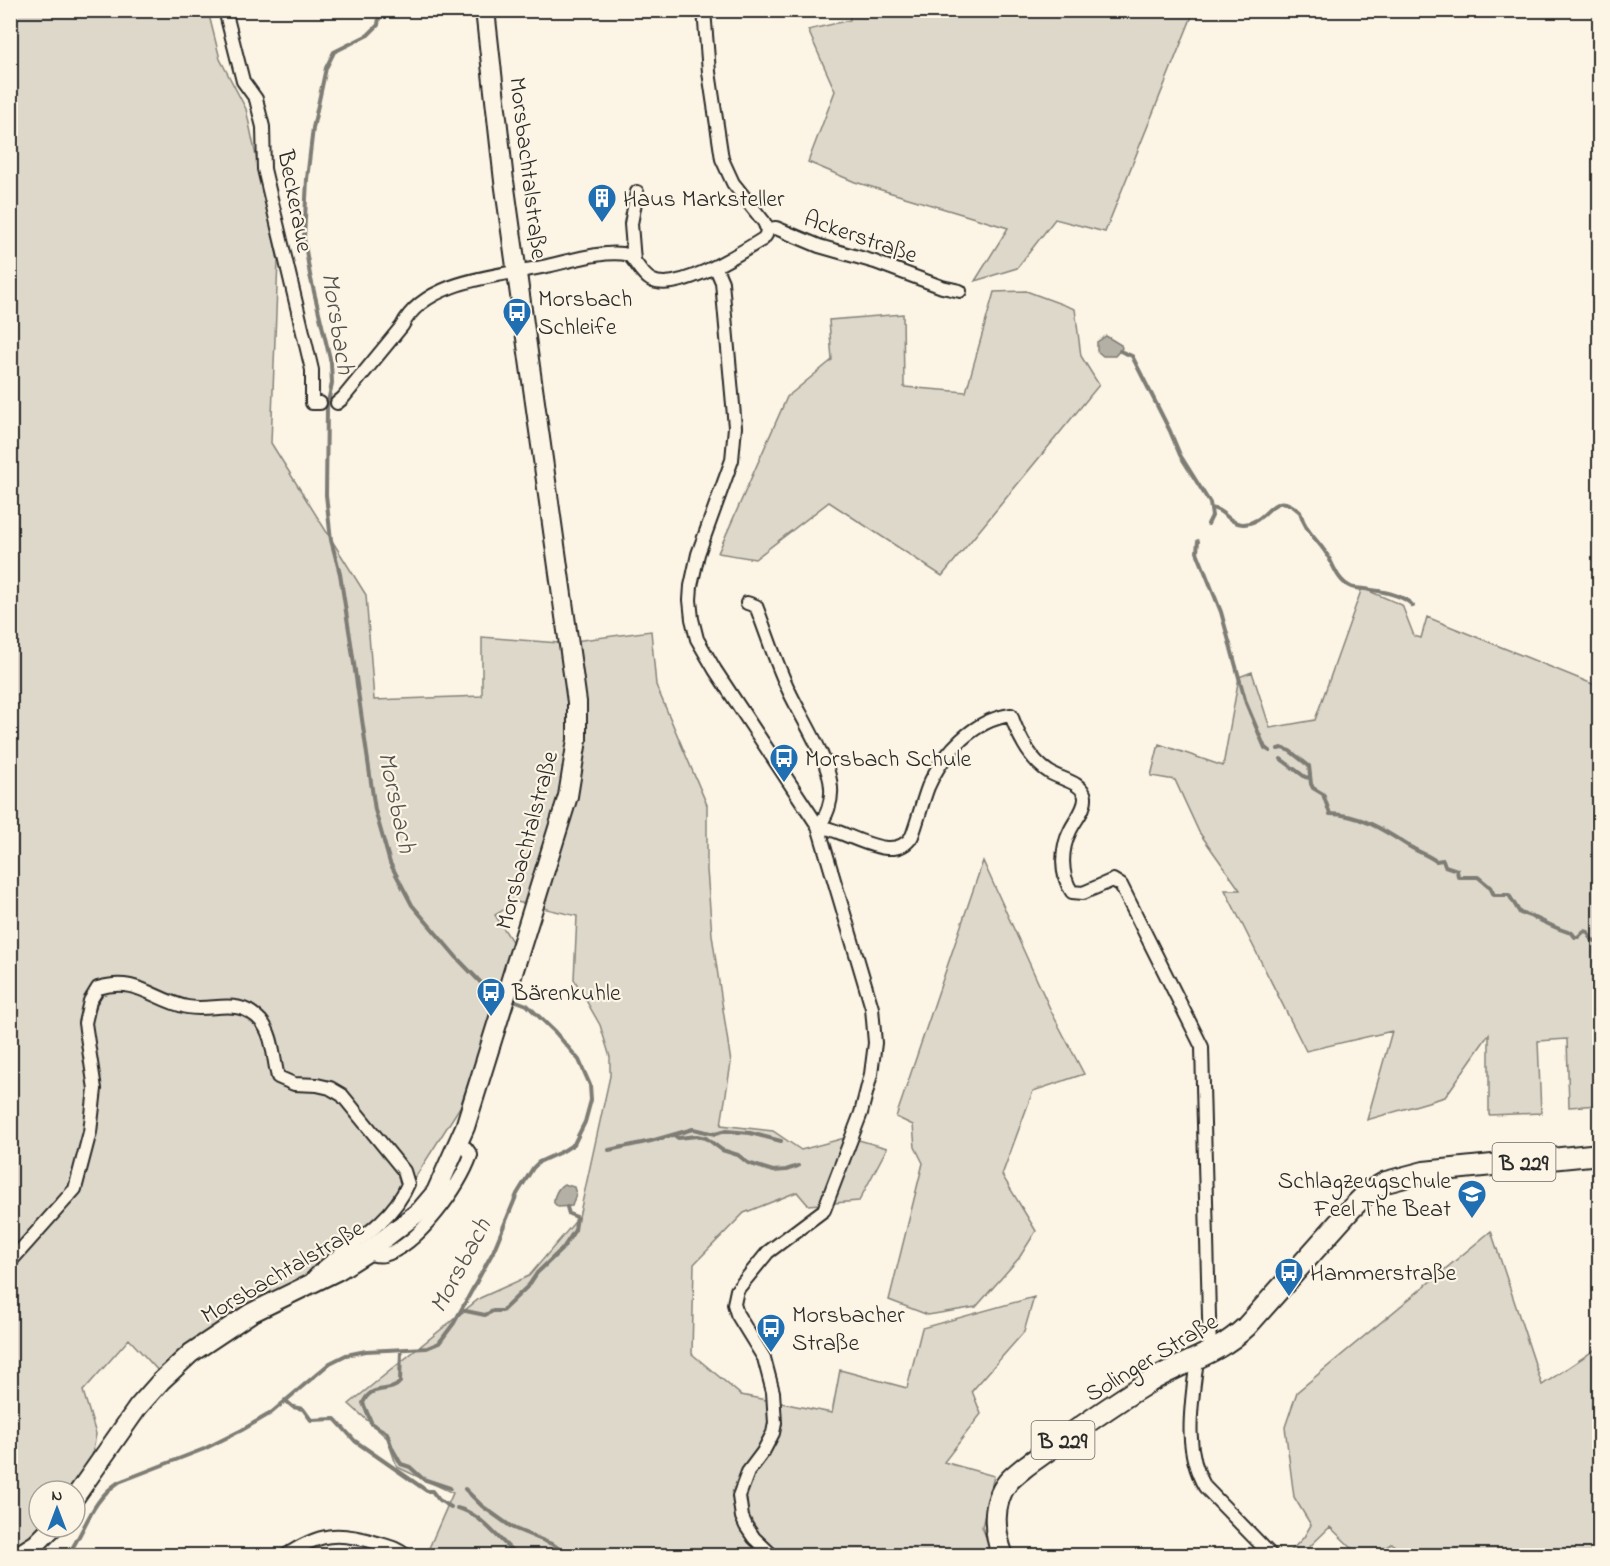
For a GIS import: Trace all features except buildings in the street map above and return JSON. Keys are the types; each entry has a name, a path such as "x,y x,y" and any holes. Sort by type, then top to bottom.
{"main road":[{"name":"Morsbachtalstraße","path":"87,1480 138,1407 177,1365 251,1313 339,1270 366,1253 403,1226 428,1203 440,1185 465,1127 568,796 574,765 578,722 577,702 504,181 485,10"},
{"name":"Solinger Straße","path":"1003,1556 998,1541 996,1517 1000,1498 1009,1481 1026,1466 1150,1381 1230,1342 1367,1193 1386,1182 1424,1173 1599,1154"},
{"path":"26,1554 42,1539"}],"street":[{"name":"Beckeraue","path":"225,10 243,81 256,99 263,127 264,169 312,370 316,403"},
{"name":"Ackerstraße","path":"704,10 709,72 722,159 733,183 764,222 767,230 776,228 819,246 875,262 949,290 960,291"},
{"path":"634,261 631,224 637,192"},
{"path":"337,403 420,303 472,280 492,274 619,254 629,255 644,276 659,283 675,282 716,268 763,239 767,230"},
{"path":"716,268 722,282 735,427 732,460 701,545 693,575 690,600 692,620 697,639 715,670 818,826 872,1008 875,1042 871,1074 861,1113 829,1201 824,1210 768,1252 737,1290 734,1304 737,1314 764,1358 773,1392 775,1423 773,1433 763,1452 748,1472 740,1496 742,1517 746,1526 754,1538 773,1556"},
{"path":"747,603 756,606 781,672 827,768 831,788 829,802 824,819 818,826"},
{"path":"818,826 830,827 891,850 902,847 912,836 929,786 952,748 982,724 997,717 1011,716 1014,725 1040,766 1054,776 1079,787 1085,795 1084,806 1069,833 1063,866 1065,882 1072,892 1083,893 1113,880 1121,885 1202,1047 1203,1357 1190,1436 1196,1469 1205,1487 1272,1556"},
{"path":"10,1262 75,1189 90,1132 95,1089 85,1023 90,1001 98,988 112,984 133,986 187,1007 240,1006 260,1021 271,1036 278,1077 294,1084 330,1088 342,1095 404,1172 408,1184 401,1200 386,1216 318,1271 307,1286"},
{"path":"285,1556 316,1538 334,1534 367,1539 397,1549 406,1556"}],"shaded area":[{"path":"850,10 1194,11 1105,232 1055,219 1017,268 975,281 1008,228 855,182 808,162 835,91 808,30 850,20"},
{"path":"11,11 208,11 220,59 246,109 278,260 271,443 366,595 374,700 482,696 482,637 559,643 651,631 656,685 707,805 707,870 712,935 731,1063 721,1125 773,1131 801,1150 848,1137 887,1148 859,1201 808,1205 797,1192 744,1213 694,1264 692,1354 741,1395 832,1413 840,1370 907,1388 922,1328 1034,1297 1024,1332 972,1391 981,1414 944,1462 994,1476 982,1527 993,1555 549,1556 530,1551 525,1555 426,1555 453,1493 397,1467 387,1438 349,1404 480,1298 529,1276 579,1217 610,1076 610,1057 600,1025 574,979 577,916 517,902 495,915 515,946 460,1107 390,1217 296,1292 162,1375 129,1339 83,1391 96,1434 90,1468 81,1479 27,1479 27,1539 32,1539 11,1553"},
{"path":"1026,291 1075,309 1081,356 1099,385 942,576 829,502 755,559 718,553 787,397 832,360 829,320 903,314 904,387 966,392 994,292"},
{"path":"1106,336 1121,345 1122,348 1115,356 1103,356 1097,351 1097,342"},
{"path":"1362,588 1402,605 1414,636 1421,638 1427,617 1600,687 1599,1105 1569,1107 1567,1039 1538,1041 1541,1113 1489,1115 1489,1034 1445,1097 1367,1120 1392,1031 1306,1051 1225,890 1240,890 1199,832 1175,780 1151,776 1159,744 1223,766 1239,677 1252,672 1270,728 1315,720"},
{"path":"983,861 1052,1013 1084,1074 1033,1091 1002,1175 1036,1231 1019,1258 976,1307 928,1315 889,1300 923,1163 915,1147 913,1125 896,1117"},
{"path":"564,1184 574,1187 576,1194 572,1206 558,1207 554,1203 554,1198"},
{"path":"1491,1231 1542,1385 1599,1347 1599,1555 1402,1555 1392,1543 1375,1555 1359,1555 1330,1527 1301,1555 1287,1555 1304,1537 1311,1525 1294,1497 1285,1427 1297,1392"}],"waterway":[{"name":"Morsbach","path":"380,10 378,25 368,35 334,52 326,68 313,128 307,179 304,238 310,275 331,363 332,383 327,407 326,495 331,540 340,574 375,810 390,863 412,905 487,989 502,995"},
{"path":"1120,351 1132,356 1180,455 1210,503 1212,516 1208,524"},
{"path":"1211,508 1220,511 1239,524 1244,524 1260,518 1277,504 1290,505 1300,512 1309,532 1325,552 1343,582 1353,588 1397,596 1413,606"},
{"path":"1198,541 1197,552 1221,612 1246,703 1265,748 1270,751"},
{"path":"1278,749 1290,751 1309,766 1311,784 1323,794 1330,814 1351,817 1371,824 1436,861 1443,860 1445,866 1457,870 1458,877 1478,877 1490,887 1494,895 1509,895 1520,913 1572,933 1575,937 1584,931 1588,932 1591,939 1595,941 1600,939"},
{"path":"1281,759 1305,777 1310,778"},
{"name":"Morsbach","path":"67,1556 101,1498 119,1482 204,1449 242,1430 271,1413 330,1363 346,1355 366,1351 427,1348 439,1343 454,1323 493,1252 517,1194 533,1168 539,1162 574,1144 585,1122 591,1100 590,1085 579,1060 527,1005 511,999"},
{"path":"609,1150 693,1129 715,1134 726,1131 750,1133 781,1141"},
{"path":"674,1135 678,1138 697,1136 706,1138 722,1150 738,1155 748,1163 773,1171 798,1166"},
{"path":"461,1310 485,1315 493,1311 502,1311 529,1285 537,1273 563,1248 575,1230 577,1217 569,1214 567,1207"},
{"path":"401,1350 400,1382 391,1388 371,1393 363,1403 372,1424 387,1433 401,1464 410,1467 423,1479 450,1488"},
{"path":"285,1400 293,1407 303,1409 311,1420 335,1419 355,1441 427,1491 432,1491 439,1500 451,1507"},
{"path":"465,1489 482,1506 513,1528 554,1545 569,1556"},
{"path":"457,1508 483,1522 519,1556"}],"place":[{"name":"Haus Marksteller","path":"602,224"},
{"name":"Morsbach Schleife","path":"517,338"},
{"name":"Morsbach Schule","path":"784,784"},
{"name":"Bärenkuhle","path":"491,1018"},
{"name":"Schlagzeugschule Feel The Beat","path":"1472,1220"},
{"name":"Hammerstraße","path":"1289,1298"},
{"name":"Morsbacher Straße","path":"771,1354"}]}
